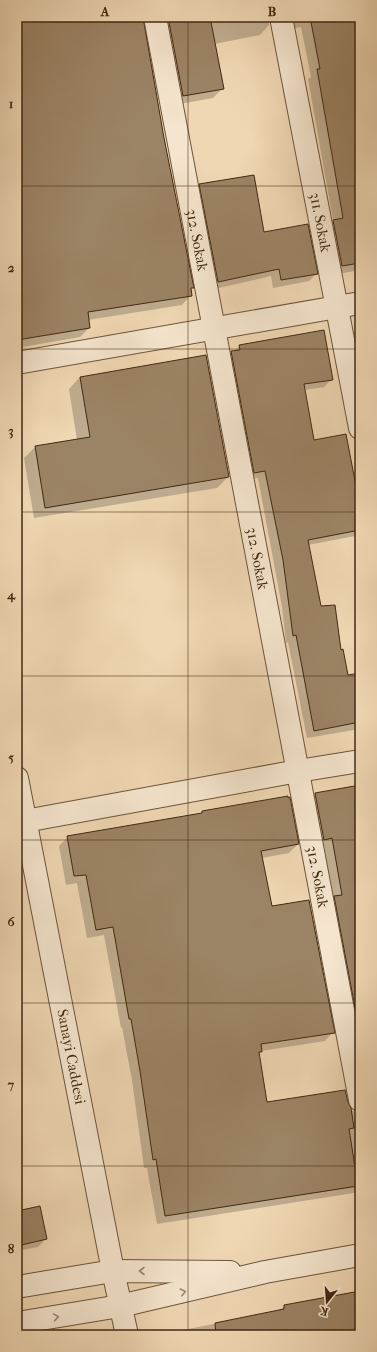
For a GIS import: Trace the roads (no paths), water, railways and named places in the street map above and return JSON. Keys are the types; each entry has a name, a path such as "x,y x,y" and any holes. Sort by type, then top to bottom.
{"street":[{"name":"312. Sokak","path":"155,17 360,1100"},
{"name":"311. Sokak","path":"281,17 360,428"},
{"path":"17,364 360,303"},
{"path":"25,821 360,761"},
{"name":"Sanayi Caddesi","path":"17,778 113,1271 127,1335"},
{"path":"17,1323 120,1306 265,1272 360,1255"},
{"path":"17,1287 113,1271 265,1272"}]}
